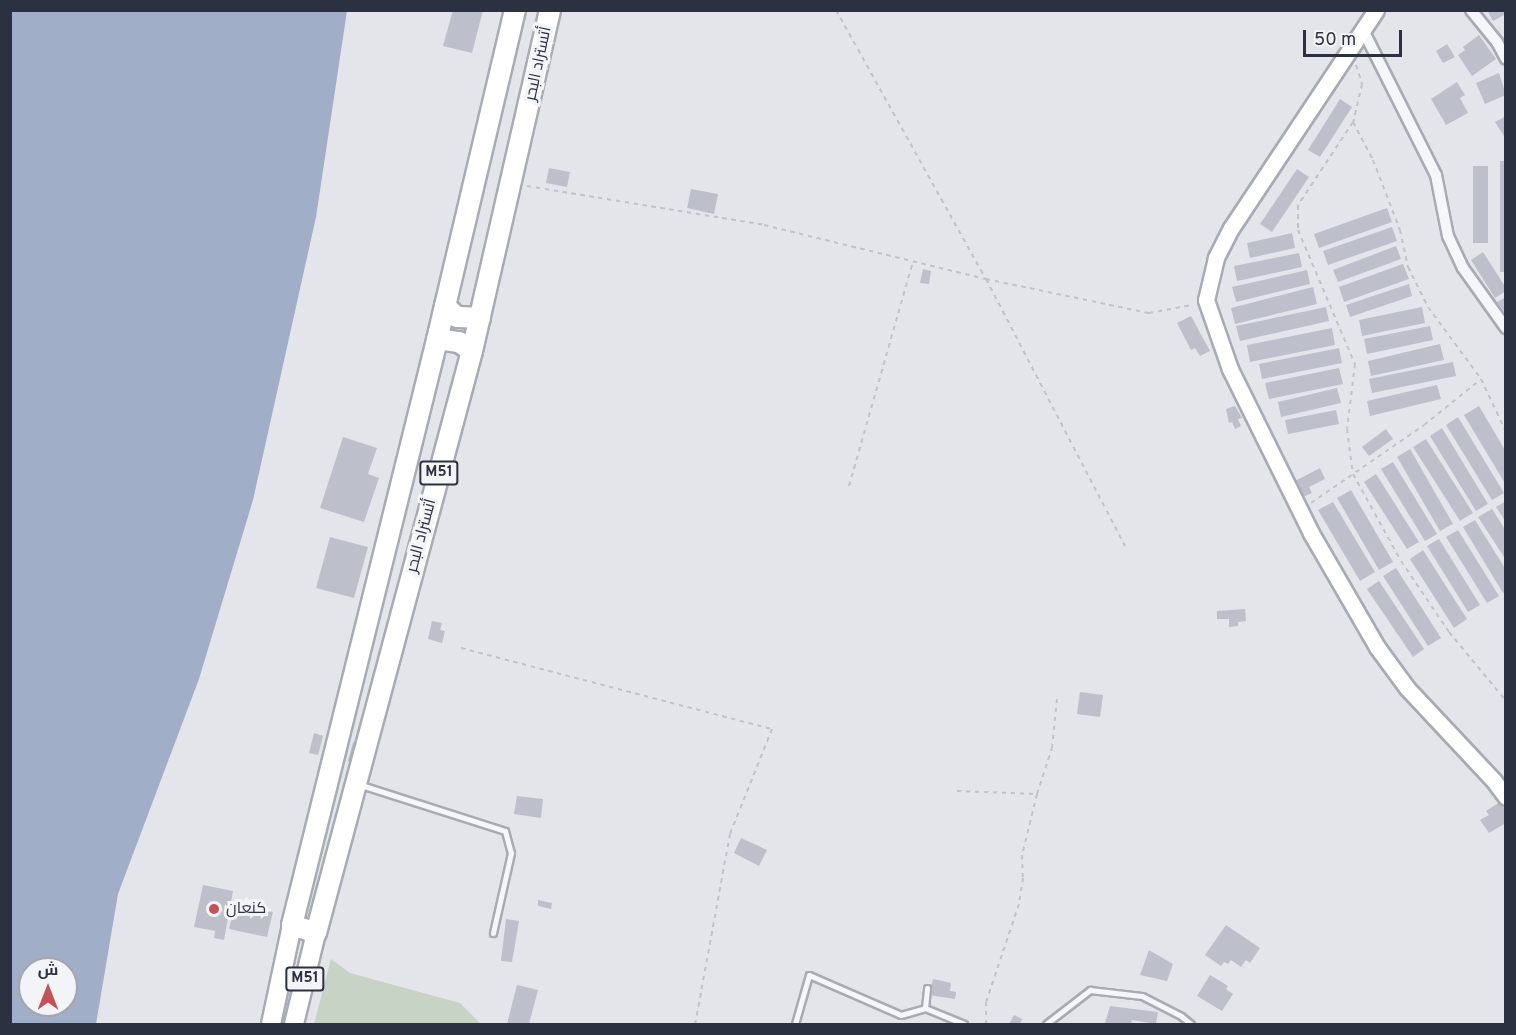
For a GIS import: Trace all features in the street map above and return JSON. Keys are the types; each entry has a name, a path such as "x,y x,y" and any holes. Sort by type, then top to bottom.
{"highway":[{"name":"أتستراد البحر","path":"285,955 437,339 515,10"},
{"name":"أتستراد البحر","path":"294,1024 316,933 472,351 513,184 550,10"},
{"path":"445,306 457,316 480,318"},
{"path":"437,339 459,342 472,351"},
{"path":"292,925 316,933"},
{"path":"271,1024 285,955"},
{"name":"M51","path":"260,1024 285,955"}],"main road":[{"path":"1376,10 1231,228 1216,258 1206,300 1230,369 1302,510 1311,533 1377,647 1407,688 1494,781 1506,797"}],"street":[{"path":"1471,10 1497,42 1506,59"},
{"path":"1363,30 1436,175 1448,236 1463,268 1506,328"}],"lane":[{"path":"356,784 505,831 511,853 493,933"},
{"path":"795,1024 809,975 901,1015 925,1008 964,1024"},
{"path":"925,1008 927,988"},
{"path":"1046,1024 1090,990 1142,996 1181,1016 1191,1024"}],"path":[{"path":"836,10 986,279 1125,546"},
{"path":"1348,52 1357,65 1362,84 1353,122 1298,205 1298,230 1354,364 1347,429 1353,474 1401,561 1449,632 1506,701"},
{"path":"1353,122 1373,160 1400,230 1408,267 1428,307 1481,379 1506,432"},
{"path":"513,184 764,225 986,279 1149,313 1175,309 1206,300"},
{"path":"849,486 914,262"},
{"path":"1302,510 1424,425 1481,379"},
{"path":"461,648 772,729 730,834 695,1024"},
{"path":"986,1024 986,1002 1019,904 1023,878 1022,855 1037,794 1052,748 1057,699"},
{"path":"957,791 1037,794"}],"green space":[{"path":"331,959 350,973 460,1003 481,1024 314,1024"}],"water":[{"path":"10,11 347,11 316,217 253,500 199,679 118,894 96,1024 11,1024"}],"building":[{"path":"453,10 483,10 472,53 443,46"},
{"path":"1487,10 1506,10 1506,14 1493,21"},
{"path":"1479,35 1496,59 1472,76 1458,55 1465,50 1463,47"},
{"path":"1447,44 1455,57 1443,63 1436,51"},
{"path":"1499,73 1506,95 1485,104 1476,83"},
{"path":"1457,82 1465,95 1460,98 1468,113 1446,125 1431,99"},
{"path":"1340,99 1352,107 1320,157 1308,150"},
{"path":"1506,116 1506,135 1504,136 1495,122"},
{"path":"1500,161 1506,161 1506,272 1500,272"},
{"path":"1473,166 1488,166 1488,243 1473,243"},
{"path":"549,168 570,172 567,187 546,183"},
{"path":"1297,169 1309,177 1272,232 1260,224"},
{"path":"691,189 718,194 714,214 687,208"},
{"path":"1387,208 1392,222 1319,248 1314,234"},
{"path":"1392,227 1397,241 1328,265 1323,251"},
{"path":"1292,233 1295,248 1250,258 1247,243"},
{"path":"1396,246 1401,259 1338,282 1333,270"},
{"path":"1483,252 1506,288 1506,291 1495,298 1471,260"},
{"path":"1299,253 1302,267 1237,281 1234,266"},
{"path":"1403,264 1409,279 1344,302 1339,287"},
{"path":"923,269 931,271 929,284 920,283"},
{"path":"1307,270 1310,284 1236,302 1232,287"},
{"path":"1409,284 1412,296 1350,317 1346,305"},
{"path":"1313,287 1317,304 1235,324 1231,308"},
{"path":"1506,297 1506,314 1497,302"},
{"path":"1326,307 1329,321 1240,341 1236,326"},
{"path":"1422,307 1425,323 1362,336 1359,320"},
{"path":"1191,316 1210,351 1200,356 1195,348 1191,350 1177,323"},
{"path":"1430,326 1433,340 1367,354 1364,339"},
{"path":"1332,328 1335,345 1250,362 1247,345"},
{"path":"1440,344 1444,360 1371,376 1368,361"},
{"path":"1339,348 1342,363 1262,379 1259,364"},
{"path":"1453,362 1456,376 1372,393 1369,379"},
{"path":"1339,368 1343,384 1269,399 1265,383"},
{"path":"1437,385 1441,399 1370,416 1367,401"},
{"path":"1337,388 1341,403 1281,417 1278,402"},
{"path":"1235,406 1242,418 1238,419 1241,426 1235,429 1232,422 1229,423 1226,409"},
{"path":"1479,406 1506,452 1506,485 1464,415"},
{"path":"1336,410 1339,424 1288,434 1285,420"},
{"path":"1458,417 1504,493 1492,500 1446,425"},
{"path":"1442,428 1488,504 1476,511 1430,436"},
{"path":"1386,429 1393,439 1369,456 1362,447"},
{"path":"343,437 377,448 368,474 379,478 364,522 320,508"},
{"path":"1426,439 1473,513 1460,521 1413,447"},
{"path":"1410,449 1453,524 1440,531 1397,457"},
{"path":"1393,462 1437,534 1425,541 1381,469"},
{"path":"1320,468 1325,479 1309,487 1312,493 1303,497 1295,481"},
{"path":"1376,474 1419,542 1407,549 1364,482"},
{"path":"1351,490 1393,562 1379,570 1337,498"},
{"path":"1506,501 1506,522 1496,507"},
{"path":"1333,502 1375,572 1360,581 1318,510"},
{"path":"1492,509 1506,531 1506,560 1478,517"},
{"path":"1475,520 1506,570 1506,591 1503,593 1463,527"},
{"path":"1458,530 1499,596 1487,603 1446,537"},
{"path":"330,537 368,547 354,598 316,588"},
{"path":"1439,539 1480,605 1468,612 1427,546"},
{"path":"1423,550 1467,619 1454,628 1410,559"},
{"path":"1396,568 1441,638 1428,646 1383,576"},
{"path":"1379,581 1424,649 1413,657 1367,589"},
{"path":"1245,609 1246,621 1238,622 1238,626 1229,627 1229,619 1217,619 1217,611"},
{"path":"432,621 442,623 440,630 445,631 442,643 428,639"},
{"path":"1080,692 1103,695 1100,717 1077,714"},
{"path":"314,733 323,736 318,755 309,753"},
{"path":"353,742 362,744 357,764 348,761"},
{"path":"517,796 543,799 541,818 514,814"},
{"path":"1500,802 1506,811 1506,823 1489,833 1480,820 1489,815 1486,811"},
{"path":"741,838 767,850 759,866 734,853"},
{"name":"كنعان","path":"203,885 233,891 224,940 214,938 215,931 194,927"},
{"path":"538,900 552,903 551,909 538,906"},
{"name":"كنعان","path":"235,904 273,912 267,937 229,929"},
{"path":"506,919 519,921 512,962 501,961"},
{"path":"1226,925 1260,948 1250,963 1246,960 1241,967 1231,960 1228,964 1224,962 1221,966 1205,955"},
{"path":"1149,950 1173,964 1167,981 1140,975"},
{"path":"1210,975 1228,986 1226,989 1233,994 1222,1011 1197,996"},
{"path":"933,979 951,983 950,991 956,992 955,999 929,995"},
{"path":"517,985 538,990 529,1024 507,1024"},
{"path":"1110,1006 1158,1012 1156,1024 1132,1020 1131,1024 1105,1023"},
{"path":"1014,1015 1022,1019 1020,1024 1009,1024"}],"place":[{"name":"كنعان","path":"214,909"}]}
